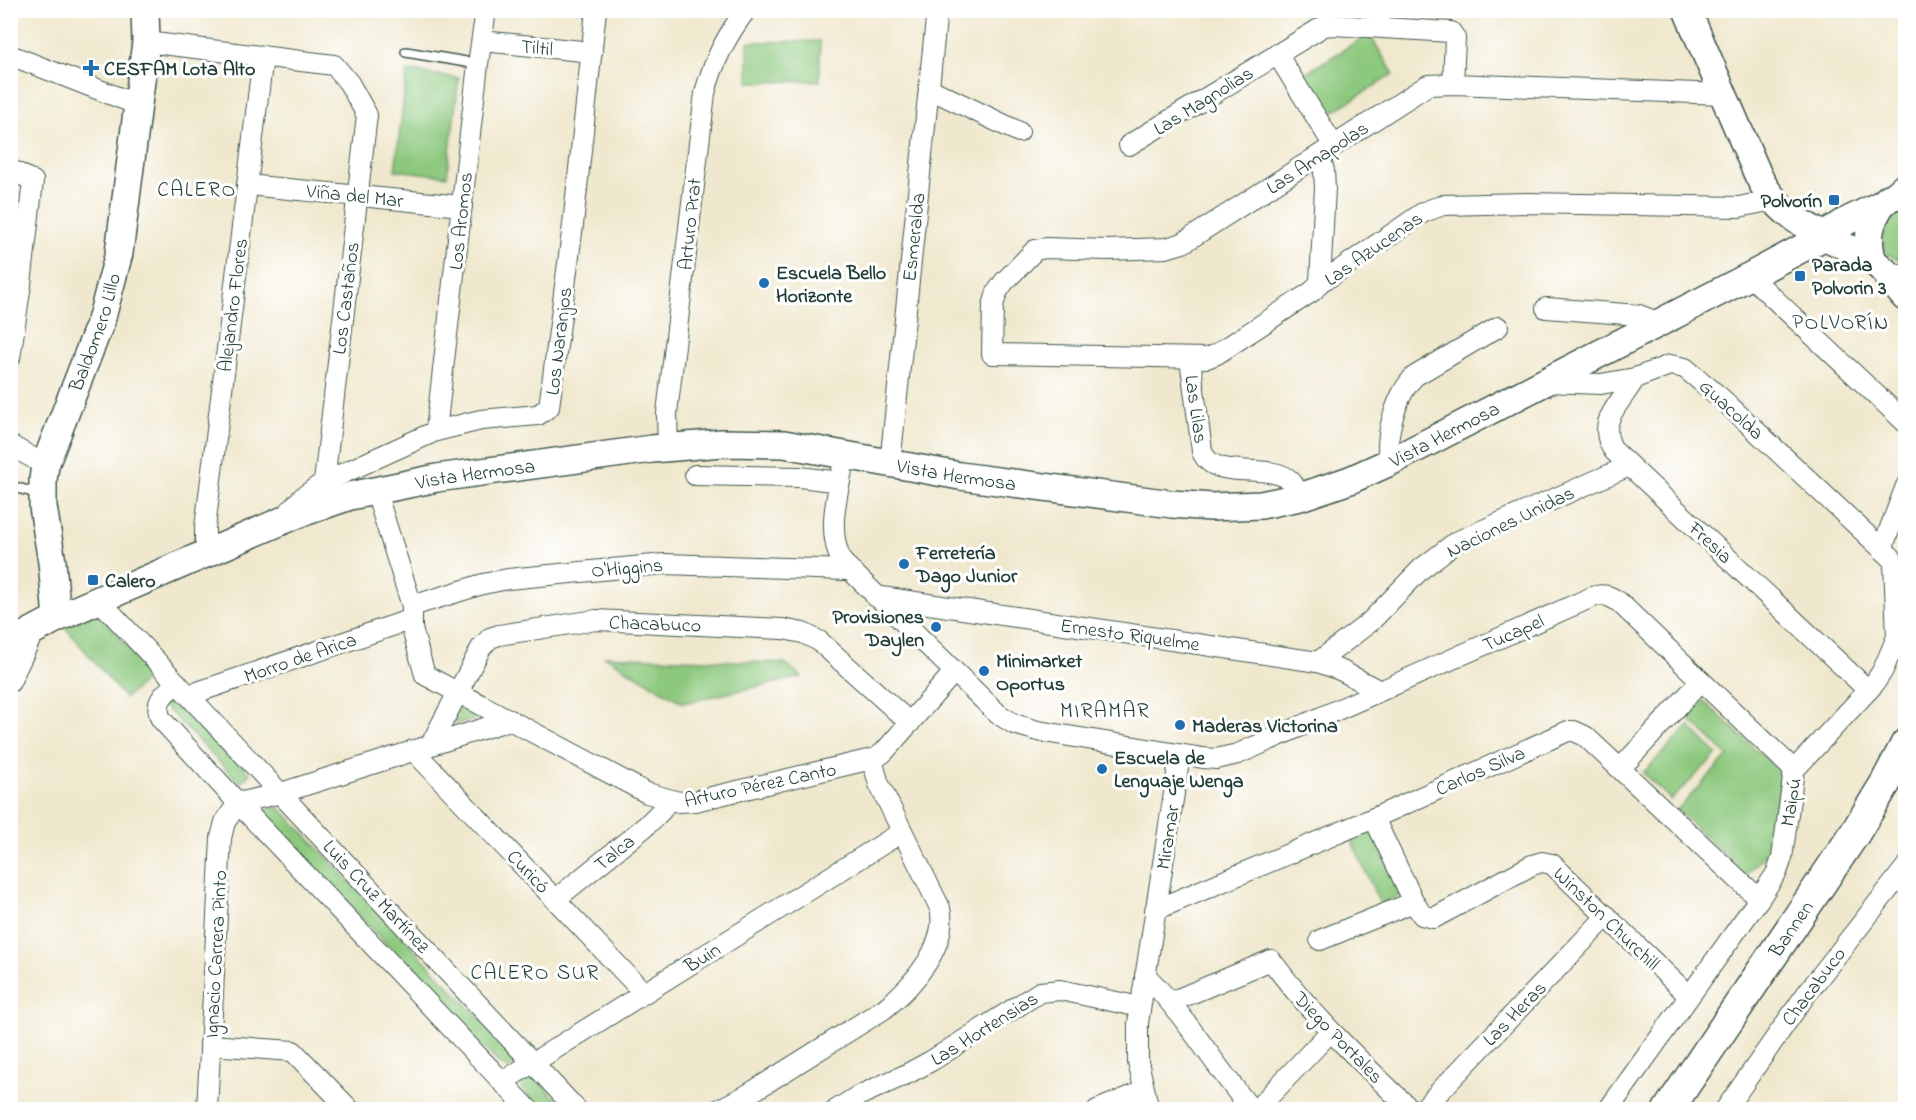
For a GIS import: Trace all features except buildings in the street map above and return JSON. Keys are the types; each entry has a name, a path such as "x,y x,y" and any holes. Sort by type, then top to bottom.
{"main road":[{"name":"Baldomero Lillo","path":"46,624 42,495 45,465 100,321 114,276 119,253 146,42 145,10"},
{"path":"1687,10 1764,186 1773,200 1823,237"},
{"name":"Vista Hermosa","path":"10,642 99,600 324,504 375,489 447,476 668,447 722,443 784,444 1002,482 1192,506 1241,507 1300,497 1350,480 1390,462 1750,276 1898,195"},
{"name":"Vista Hermosa","path":"1894,278 1869,242 1869,232 1874,215 1898,195"},
{"name":"Vista Hermosa","path":"1823,237 1894,278"},
{"name":"Bannen","path":"1668,1110 1855,833 1886,782 1905,744"}],"street":[{"name":"Los Aromos","path":"436,431 486,10"},
{"name":"Los Naranjos","path":"278,523 303,497 324,482 436,431 481,420 538,415 549,407 571,237 596,10"},
{"name":"Arturo Prat","path":"668,447 668,413 705,93 717,57 746,10"},
{"name":"Esmeralda","path":"890,464 937,10"},
{"path":"1360,18 1451,32 1455,38 1453,84"},
{"name":"Las Magnolias","path":"1129,145 1324,26 1360,18"},
{"name":"Tiltil","path":"482,41 592,52"},
{"path":"146,42 263,56"},
{"path":"1277,54 1327,151 1324,171 1320,282"},
{"path":"10,55 138,105"},
{"name":"Los Castaños","path":"263,56 334,65 349,83 367,115 324,482"},
{"name":"Alejandro Flores","path":"208,553 205,528 263,56"},
{"name":"Las Amapolas","path":"992,354 993,306 997,292 1035,250 1046,248 1107,250 1177,246 1327,151 1422,87 1435,83 1723,94"},
{"path":"930,89 1019,132"},
{"path":"10,169 33,181 16,285 10,358"},
{"name":"Viña del Mar","path":"247,185 358,194 462,206"},
{"name":"Las Azucenas","path":"992,354 1207,358 1313,291 1320,282 1424,212 1443,205 1528,202 1739,207 1773,200"},
{"path":"1750,276 1905,423"},
{"path":"1546,308 1639,315 1660,323"},
{"path":"1390,462 1388,438 1407,384 1415,376 1498,327"},
{"name":"Las Lilas","path":"1190,359 1202,451 1208,461 1222,467 1270,472 1285,476 1294,484 1300,497"},
{"name":"Guacolda","path":"1546,382 1601,384 1635,378 1670,365 1685,368 1722,399 1882,549"},
{"name":"Fresia","path":"1635,378 1611,414 1606,431 1610,445 1868,690"},
{"path":"10,445 45,465"},
{"path":"845,455 833,536 837,554 847,570 998,714 1026,728 1180,755"},
{"name":"Naciones Unidas","path":"1318,662 1370,622 1421,569 1456,542 1629,465"},
{"path":"695,475 800,477 840,482"},
{"path":"1882,549 1905,486"},
{"name":"Arturo Pérez Canto","path":"375,489 412,612 412,629 423,672 428,678 629,784 668,800 695,801 872,760 884,752 954,672"},
{"name":"Maipú","path":"1608,1110 1777,872 1782,858 1794,770 1868,690 1883,670 1897,637 1894,564 1891,557 1882,549"},
{"name":"O'Higgins","path":"412,612 483,584 508,579 664,564 847,570"},
{"name":"Tucapel","path":"1180,755 1216,759 1238,754 1601,595 1614,598 1620,603 1794,770"},
{"name":"Ernesto Riquelme","path":"875,596 1318,662 1342,671 1380,691"},
{"name":"Luis Cruz Martínez","path":"99,600 577,1110"},
{"name":"Morro de Arica","path":"183,689 412,612"},
{"name":"Chacabuco","path":"422,747 458,693 481,648 490,638 596,620 783,629 802,633 819,641 910,723"},
{"path":"10,682 46,624"},
{"path":"1620,769 1701,681"},
{"name":"Luis Cruz Martínez","path":"183,689 159,701 158,710 161,719 528,1110"},
{"path":"238,803 281,794 510,720"},
{"name":"Carlos Silva","path":"1155,910 1374,818 1568,731 1585,736 1759,900"},
{"name":"Curicó","path":"422,747 556,899 644,993"},
{"name":"Miramar","path":"1146,1100 1137,1051 1140,1007 1180,755"},
{"path":"717,1110 747,1095 885,1009 904,992 933,952 941,936 943,926 940,908 879,784 872,760"},
{"name":"Talca","path":"556,899 646,826 668,800"},
{"name":"Ignacio Carrera Pinto","path":"207,1110 221,838 225,822 238,803"},
{"path":"1320,940 1414,902 1374,818"},
{"name":"Buin","path":"502,1082 902,832"},
{"name":"Winston Churchill","path":"1414,902 1422,915 1434,918 1532,865 1547,862 1560,870 1689,996"},
{"name":"Chacabuco","path":"1725,1110 1788,1018 1905,867"},
{"name":"Las Heras","path":"1422,1110 1607,916"},
{"name":"Diego Portales","path":"1171,1002 1271,960 1297,995 1330,1032 1411,1110"},
{"path":"1145,975 1171,1002 1227,1080 1254,1110 1330,1032"},
{"name":"Las Hortensias","path":"836,1110 858,1096 931,1061 1040,992 1060,990 1140,1007"},
{"path":"210,1045 293,1051 350,1110"},
{"path":"1097,1110 1146,1100"}],"lane":[{"path":"406,52 478,64"},
{"path":"10,486 42,495"}],"green space":[{"path":"1369,34 1394,74 1326,116 1301,76"},
{"path":"820,41 820,81 748,82 748,42"},
{"path":"407,71 459,78 447,176 395,170"},
{"path":"1901,209 1905,209 1904,262 1888,255 1883,242 1886,223"},
{"path":"97,611 152,675 125,698 65,627"},
{"path":"604,656 785,663 802,677 683,703"},
{"path":"173,697 250,774 240,783 164,706"},
{"path":"1704,701 1781,773 1775,843 1746,875 1677,810 1728,756 1688,718"},
{"path":"463,702 485,716 464,723 451,721"},
{"path":"1689,726 1717,754 1671,800 1643,773"},
{"path":"276,807 282,810 512,1052 516,1060 515,1064 508,1069 499,1064 265,816 267,809"},
{"path":"1373,830 1401,895 1380,904 1351,839"},
{"path":"528,1077 537,1079 565,1109 539,1109 521,1088 522,1079"}],"place":[{"name":"CESFAM Lota Alto","path":"91,68"},
{"name":"Polvorín","path":"1834,200"},
{"name":"Parada Polvorin 3","path":"1800,276"},
{"name":"Escuela Bello Horizonte","path":"764,283"},
{"name":"Ferretería Dago Junior","path":"904,564"},
{"name":"Calero","path":"93,580"},
{"name":"Provisiones Daylen","path":"936,627"},
{"name":"Minimarket Oportus","path":"984,671"},
{"name":"Maderas Victorina","path":"1180,725"},
{"name":"Escuela de Lenguaje Wenga","path":"1102,769"}],"district":[{"name":"CALERO","path":"197,189"},
{"name":"POLVORÍN","path":"1841,322"},
{"name":"MIRAMAR","path":"1105,710"},
{"name":"CALERO SUR","path":"535,972"}]}
